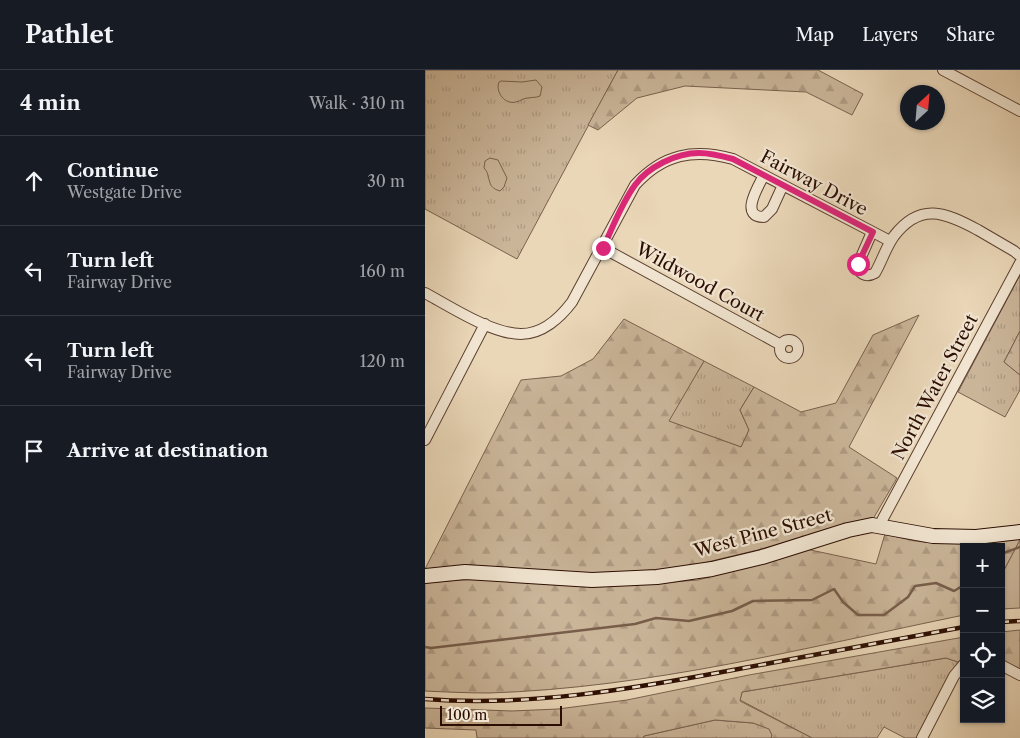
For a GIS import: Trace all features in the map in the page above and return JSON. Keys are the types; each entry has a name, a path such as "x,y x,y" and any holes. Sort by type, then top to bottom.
{"street":[{"path":"943,70 1020,111"},
{"name":"Fairway Drive","path":"425,293 503,332 522,334 550,324 563,315 572,302 603,248 635,185 646,173 679,156 698,153 717,154 733,159 890,242"},
{"path":"764,175 751,203 751,209 755,215 765,218 770,213 783,185"},
{"path":"873,232 858,264 858,269 865,276 875,273 890,242 905,222 918,215 941,213 959,219 1014,250 1020,256"},
{"name":"Wildwood Court","path":"603,248 781,345"},
{"name":"North Water Street","path":"879,526 1020,263"},
{"path":"425,440 485,324"},
{"name":"West Pine Street","path":"425,576 465,572 592,580 657,577 711,570 762,557 848,530 872,525 933,536 976,537 1020,532"},
{"path":"1005,667 1020,675"},
{"path":"922,738 954,676 960,669"}],"green space":[{"path":"425,70 618,70 517,259 425,209"},
{"path":"618,70 818,70 863,94 852,115 806,92 685,86 637,98 598,130 588,125"},
{"path":"536,80 542,87 538,97 526,98 518,102 508,102 498,90 499,82 501,81 522,82"},
{"path":"490,158 498,160 507,178 504,187 500,191 492,187 484,168 485,161"},
{"path":"1020,275 1020,331 1004,362 1020,375 1020,390 1005,417 958,392"},
{"path":"919,315 849,447 897,478 873,519 774,546 695,565 669,569 576,573 469,565 425,569 521,380 561,376 593,359 624,319 704,361 669,421 741,447 749,430 740,410 754,387 801,412 836,403 873,335"},
{"path":"1020,331 1020,375 1004,362"},
{"path":"704,361 754,387 740,410 749,430 741,447 668,421"},
{"path":"885,534 914,541 935,543 972,542 1020,537 1005,568 1005,543 960,543 960,616 669,675 549,690 489,693 425,691 425,583 492,579 659,583 698,580 806,549 876,564"},
{"path":"1020,540 1020,608 1005,609 1005,568"},
{"path":"1020,630 1020,671 1005,663 1005,632"},
{"path":"960,638 960,661 958,662 946,658 742,692 740,701 812,738 771,738 772,735 769,729 753,723 715,720 644,736 643,738 477,738 476,730 425,728 425,708 512,711 558,709 627,700 749,675"},
{"path":"946,658 958,662 919,738 905,738 884,727 877,738 812,738 740,700 742,692"},
{"path":"715,720 753,723 769,728 772,735 771,738 643,738 644,736"}],"waterway":[{"path":"1005,553 1020,547"},
{"path":"425,647 431,648 635,624 656,618 689,621 732,611 753,601 812,600 834,589 843,602 858,615 884,615 908,597 915,586 936,583 954,591 960,587"}],"railway":[{"path":"1005,622 1020,621"},
{"path":"425,699 502,701 618,690 960,628"}],"route":[{"path":"603,248 626,200 635,185 646,173 679,156 698,153 717,154 733,159 873,232 858,264"}]}
